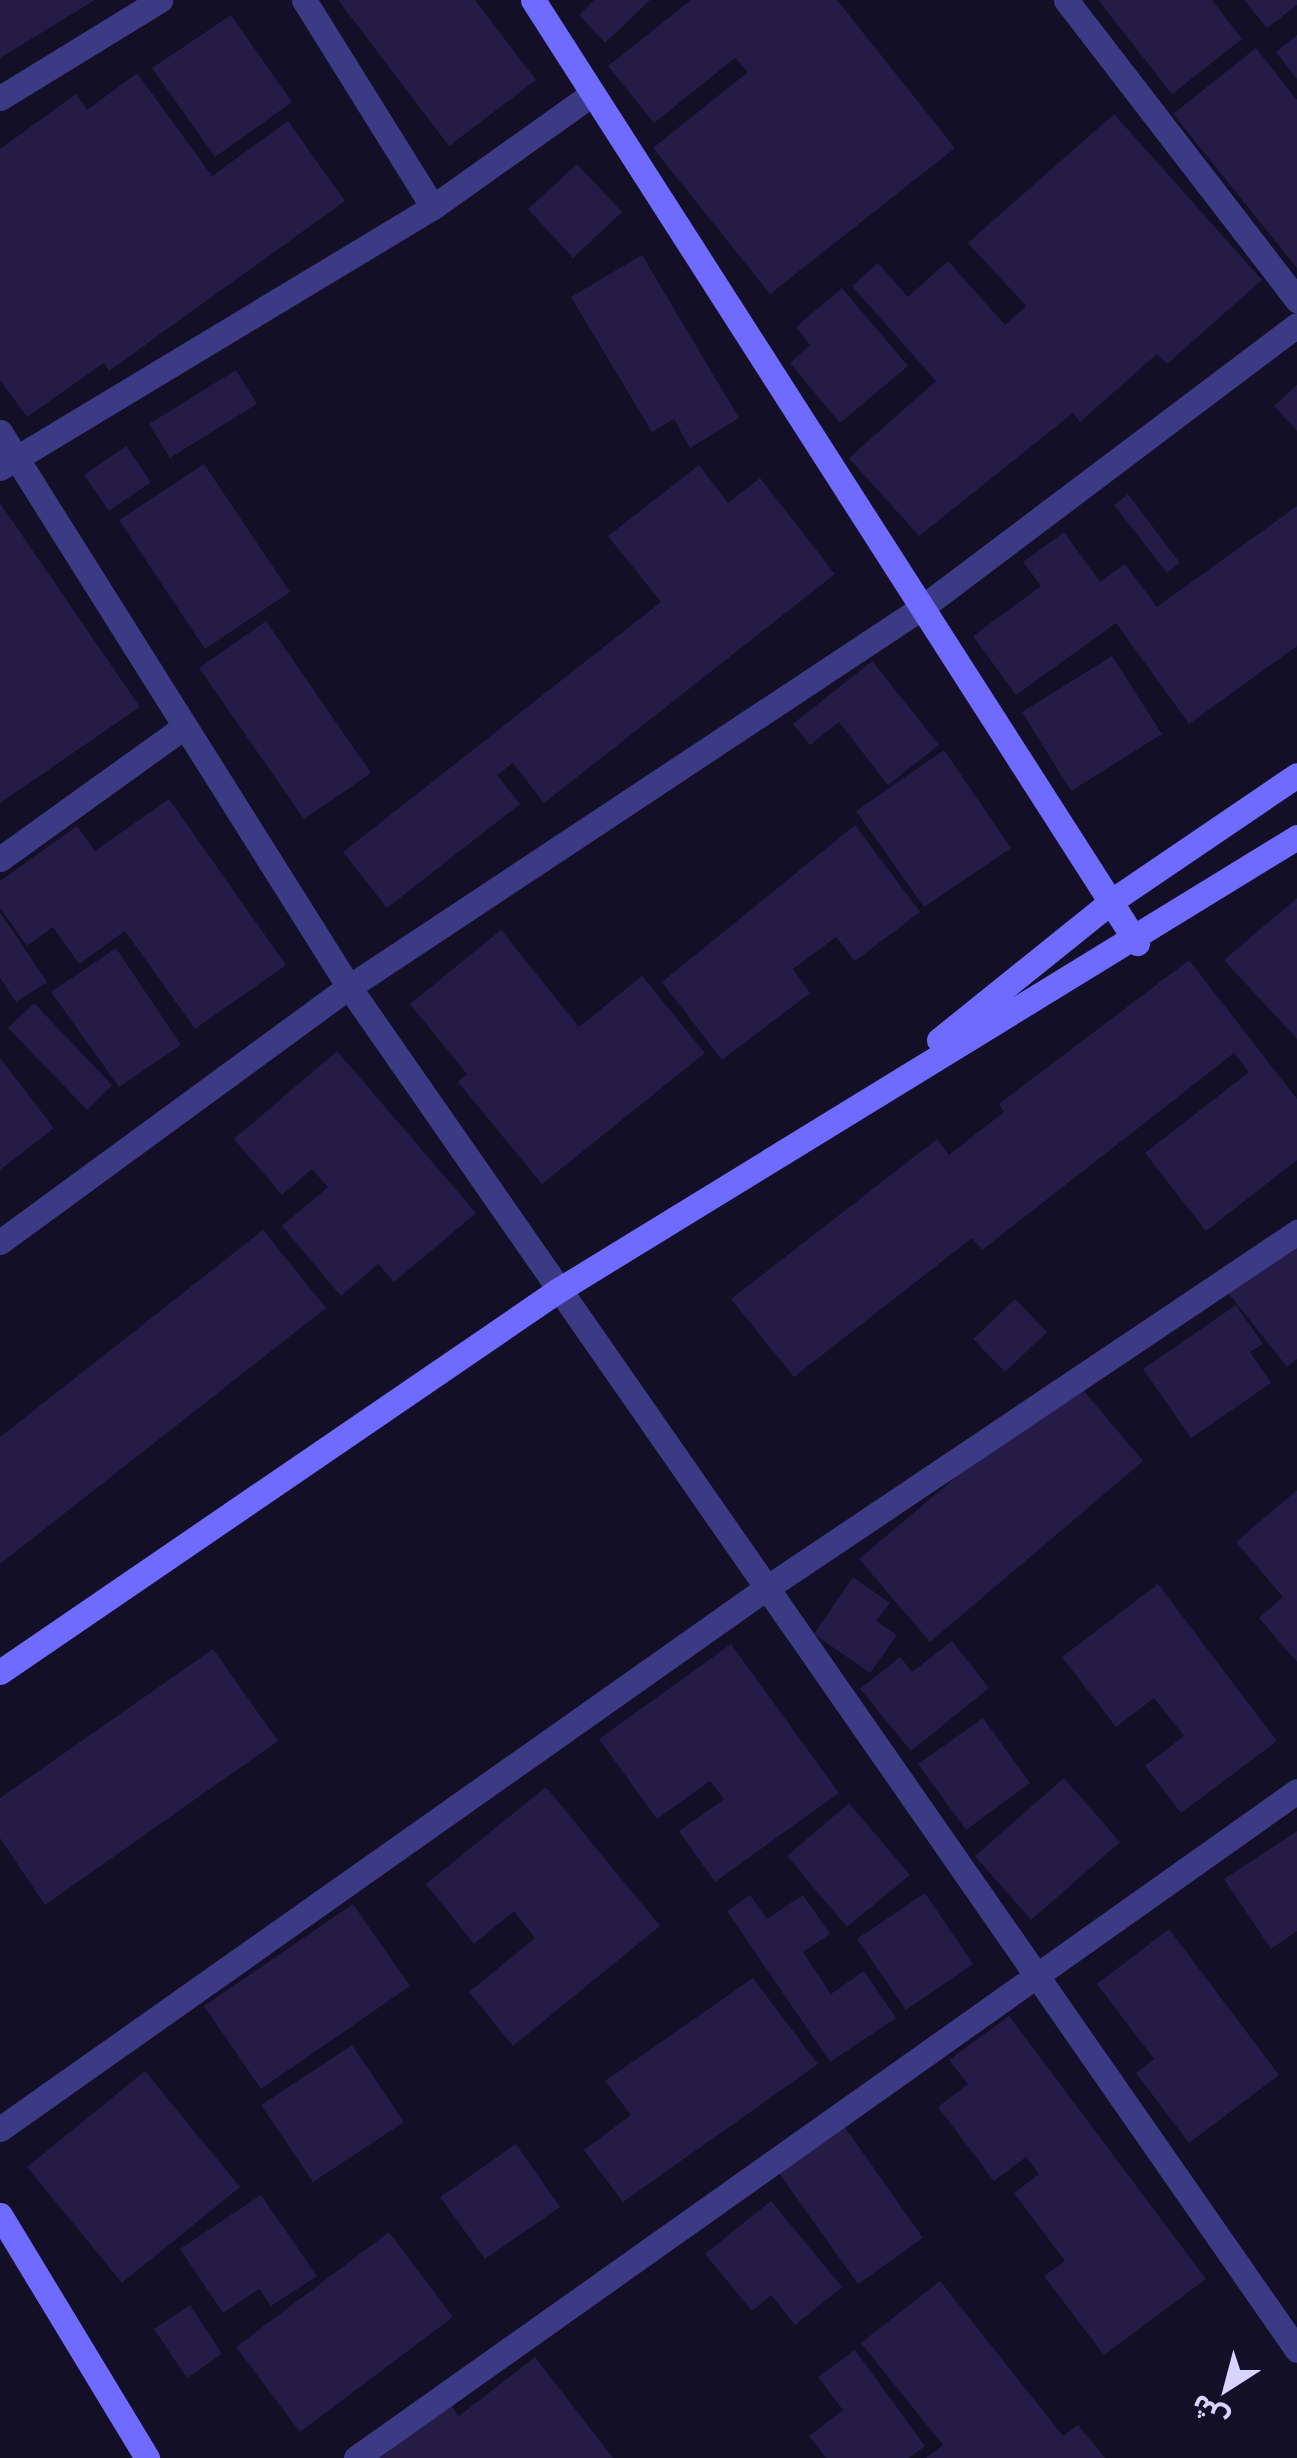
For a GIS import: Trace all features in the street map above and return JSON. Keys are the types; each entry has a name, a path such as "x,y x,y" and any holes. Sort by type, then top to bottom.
{"street":[{"path":"0,98 160,0"},
{"path":"304,0 433,206"},
{"path":"533,0 1137,943"},
{"path":"1066,0 1297,300"},
{"path":"8,464 433,206 592,94"},
{"path":"0,1242 349,988 924,606 1297,325"},
{"path":"0,432 8,464 349,988 1297,2350"},
{"path":"0,859 182,728"},
{"path":"884,1084 1113,900 1297,775"},
{"path":"0,1672 556,1290 884,1084 1137,943 1297,837"},
{"path":"0,2129 765,1589 1297,1232"},
{"path":"356,2458 1039,1978 1297,1791"},
{"path":"0,2215 147,2458"}],"building":[{"path":"0,0 95,0 0,58"},
{"path":"338,0 475,0 536,80 449,146"},
{"path":"594,0 650,0 605,43 579,15"},
{"path":"691,0 837,0 955,148 770,294 653,148 748,72 735,58 654,123 608,66"},
{"path":"1098,0 1212,0 1242,39 1172,94"},
{"path":"1244,0 1297,0 1297,5 1267,28"},
{"path":"231,15 292,102 215,157 152,68"},
{"path":"1297,35 1297,79 1276,52"},
{"path":"1256,48 1297,100 1297,268 1173,114"},
{"path":"137,73 212,176 288,121 345,201 109,371 104,363 27,417 0,380 0,149 76,94 87,110"},
{"path":"1114,114 1262,280 1167,364 1157,354 1080,422 1073,413 919,536 849,458 936,381 852,286 878,263 908,297 948,261 1005,325 1026,306 968,243"},
{"path":"577,164 622,212 573,258 528,209"},
{"path":"642,255 739,418 690,448 674,419 652,432 571,297"},
{"path":"842,288 908,366 840,423 790,363 810,345 796,327"},
{"path":"236,370 257,404 170,458 149,424"},
{"path":"1297,385 1297,431 1274,406"},
{"path":"126,446 151,482 109,511 84,475"},
{"path":"204,464 290,592 205,649 119,520"},
{"path":"699,465 728,503 760,478 835,574 544,803 513,763 497,775 520,804 387,908 343,852 661,602 608,536"},
{"path":"1128,494 1180,563 1167,573 1114,505"},
{"path":"0,503 140,707 0,803"},
{"path":"1297,506 1297,646 1189,724 1116,623 1016,695 973,636 1041,586 1023,562 1064,532 1100,582 1125,564 1157,607"},
{"path":"266,621 371,773 304,819 199,668"},
{"path":"1112,656 1162,734 1071,791 1022,712"},
{"path":"872,661 939,745 888,785 839,722 810,745 793,724"},
{"path":"944,750 1011,848 924,907 856,811"},
{"path":"169,799 286,965 195,1029 125,931 79,964 53,927 27,946 0,908 0,881 77,826 95,851"},
{"path":"855,825 920,912 855,961 836,937 793,969 810,993 722,1060 662,982"},
{"path":"1297,898 1297,1039 1224,960"},
{"path":"0,912 47,982 16,1002 0,978"},
{"path":"501,930 579,1027 642,976 705,1053 542,1184 458,1082 467,1074 410,1004"},
{"path":"116,948 181,1045 119,1087 51,992"},
{"path":"1189,960 1297,1099 1297,1160 1206,1231 1145,1153 1249,1072 1234,1053 982,1250 972,1238 794,1377 731,1299 937,1139 949,1155 1004,1112 999,1104"},
{"path":"34,1003 112,1085 87,1110 8,1028"},
{"path":"337,1051 476,1213 394,1282 378,1264 341,1296 282,1226 328,1187 312,1169 282,1195 234,1139"},
{"path":"0,1058 54,1128 0,1170"},
{"path":"1297,1225 1297,1359 1287,1367 1222,1285"},
{"path":"263,1230 326,1308 0,1564 0,1437"},
{"path":"1015,1299 1047,1332 1005,1372 973,1339"},
{"path":"1236,1305 1263,1344 1250,1352 1271,1383 1191,1438 1143,1369"},
{"path":"1073,1378 1143,1461 930,1642 859,1559"},
{"path":"1297,1490 1297,1662 1259,1618 1283,1597 1236,1542"},
{"path":"853,1577 890,1603 876,1621 897,1635 870,1673 814,1634"},
{"path":"1158,1584 1277,1741 1181,1813 1145,1766 1184,1736 1154,1698 1116,1727 1062,1657"},
{"path":"952,1641 989,1688 911,1751 860,1689 900,1657 912,1672"},
{"path":"731,1644 839,1793 715,1882 679,1831 724,1799 710,1781 657,1819 599,1739"},
{"path":"213,1649 278,1741 45,1905 0,1838 0,1798"},
{"path":"983,1718 1030,1783 966,1830 918,1764"},
{"path":"1064,1778 1120,1842 1031,1920 975,1856"},
{"path":"546,1787 660,1926 513,2046 469,1992 535,1938 514,1911 474,1944 426,1884"},
{"path":"849,1803 910,1875 847,1927 787,1856"},
{"path":"1297,1831 1297,1931 1271,1949 1224,1879"},
{"path":"925,1893 973,1964 906,2010 857,1939"},
{"path":"750,1895 767,1919 803,1895 830,1934 803,1952 831,1994 864,1971 896,2018 830,2062 727,1911"},
{"path":"353,1904 410,1986 261,2089 204,2006"},
{"path":"1169,1929 1279,2075 1189,2143 1136,2073 1154,2059 1097,1984"},
{"path":"753,1978 818,2064 623,2202 584,2150 631,2115 605,2081"},
{"path":"1009,2016 1206,2279 1104,2355 1044,2276 1065,2261 1014,2193 1039,2174 1026,2157 994,2181 938,2107 968,2084 949,2060"},
{"path":"352,2045 404,2122 313,2182 261,2105"},
{"path":"145,2071 240,2187 122,2283 27,2167"},
{"path":"842,2123 923,2238 858,2284 776,2169"},
{"path":"516,2144 560,2207 485,2259 440,2197"},
{"path":"261,2195 317,2276 271,2306 259,2289 223,2313 180,2249"},
{"path":"771,2201 842,2287 795,2325 771,2295 752,2311 705,2254"},
{"path":"389,2232 453,2317 300,2432 236,2347"},
{"path":"940,2281 1063,2436 1078,2425 1105,2458 926,2458 943,2445 861,2343"},
{"path":"190,2305 222,2354 187,2378 154,2329"},
{"path":"855,2350 925,2446 909,2458 826,2458 809,2436 843,2410 818,2377"},
{"path":"535,2357 613,2458 380,2458 450,2404 459,2416"}]}
